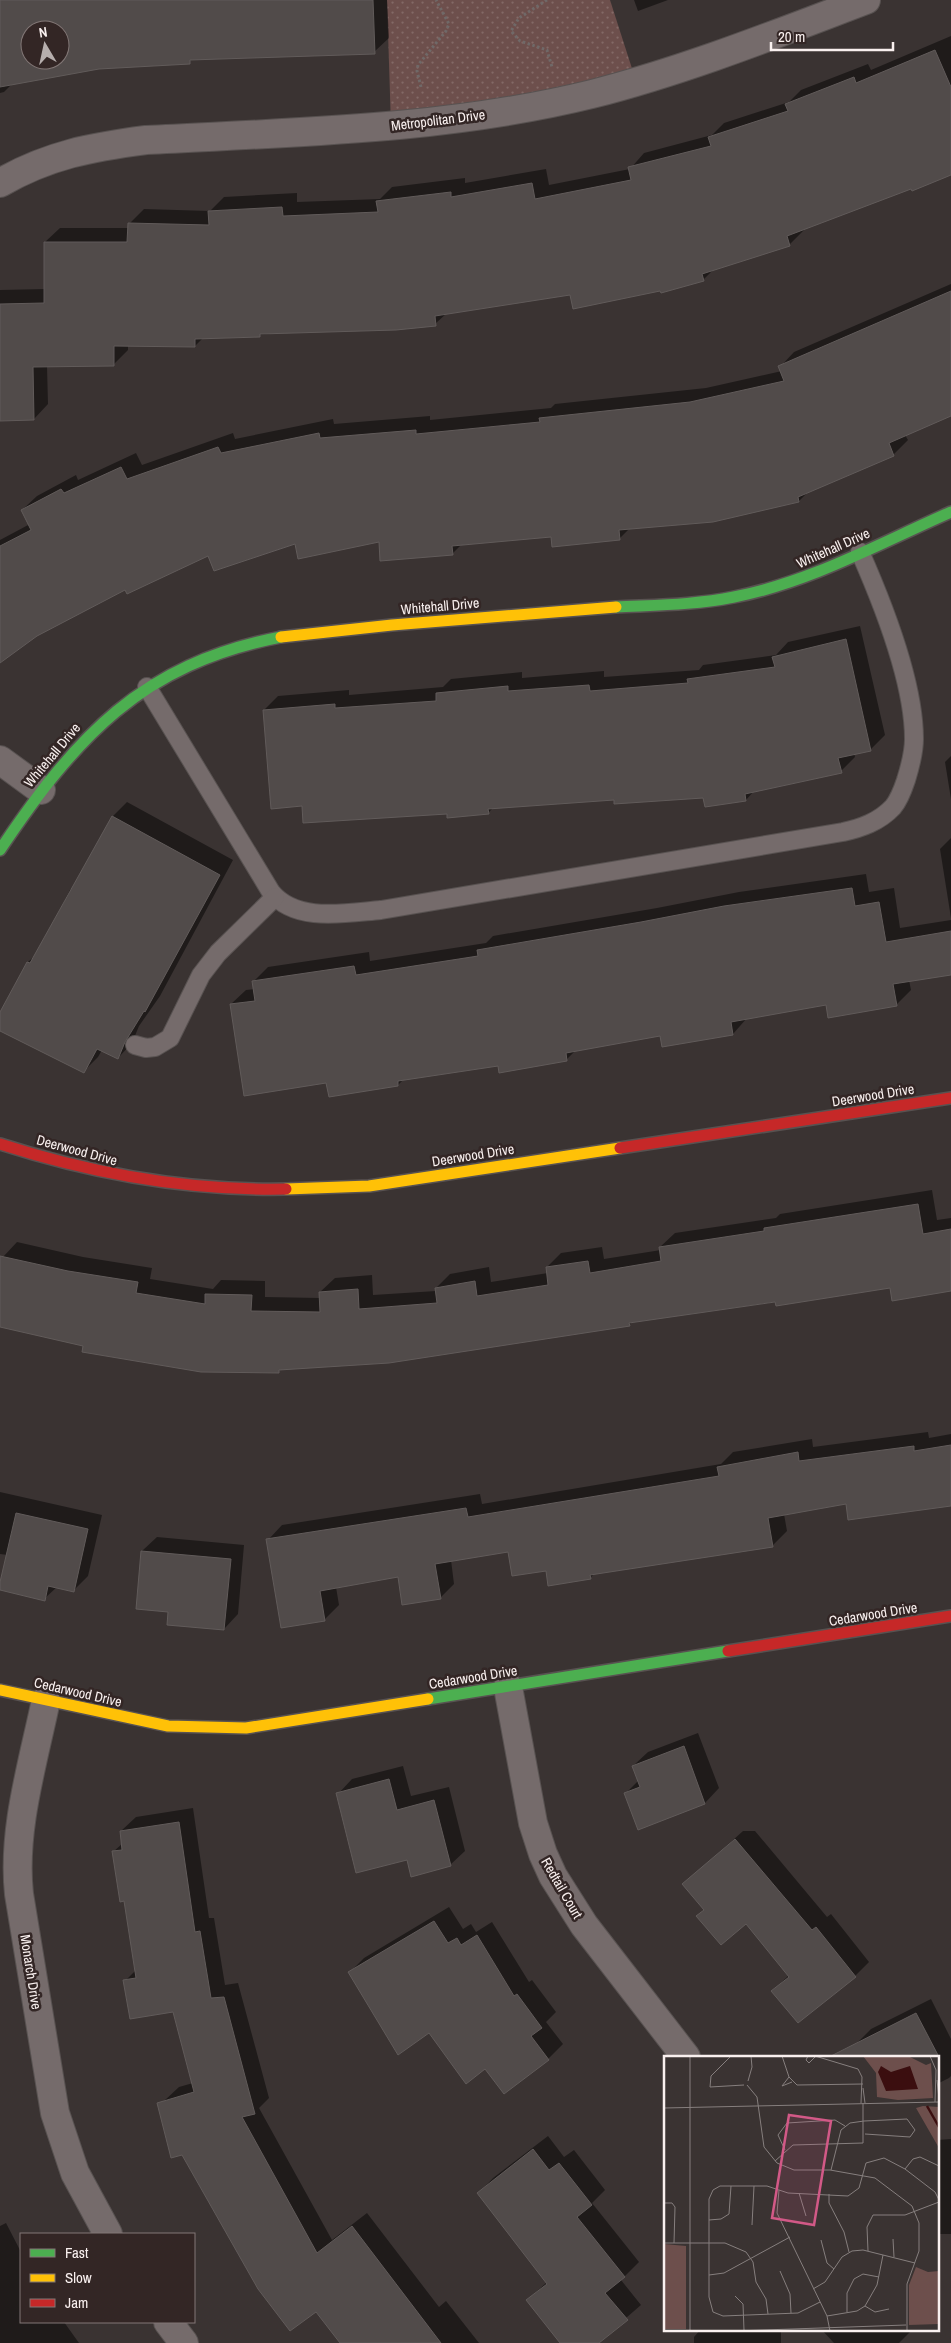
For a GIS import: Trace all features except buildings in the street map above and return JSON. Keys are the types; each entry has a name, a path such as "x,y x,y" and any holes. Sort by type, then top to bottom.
{"street":[{"name":"Metropolitan Drive","path":"0,183 30,168 74,151 110,144 146,140 384,127 500,112 558,101 636,81 711,58 866,0"},
{"name":"Whitehall Drive","path":"0,850 41,790 83,740 103,720 147,687 206,658 264,640 431,622 732,598 786,585 951,512"},
{"path":"0,760 41,790"},
{"name":"Deerwood Drive","path":"0,1144 65,1164 123,1178 177,1186 238,1190 306,1191 369,1186 951,1098"},
{"name":"Cedarwood Drive","path":"0,1690 168,1726 246,1728 951,1616"},
{"name":"Redtail Court","path":"508,1687 533,1823 543,1854 553,1876 584,1925 685,2056"},
{"name":"Monarch Drive","path":"46,1700 22,1819 18,1867 19,1894 55,2113 75,2173 107,2233"},
{"path":"169,2323 184,2343"}],"lane":[{"path":"147,687 275,897 291,908 306,912 346,913 380,910 842,832 873,823 894,806 909,770 914,741 912,713 899,660 877,592 860,552"},
{"path":"135,1045 146,1048 155,1047 170,1038 202,975 218,954 275,897"}],"path":[{"path":"422,92 416,71 418,65 446,31 449,24 436,0"},
{"path":"547,0 519,18 511,31 520,41 547,50 553,70"}],"shaded area":[{"path":"387,0 610,0 636,81 391,126"}],"traffic: fast":[{"path":"616,607 705,602 763,590 818,572 951,512"},
{"path":"0,850 56,773 85,740 116,711 151,686 189,666 232,649 281,637"},
{"path":"428,1699 728,1651"}],"traffic: slow":[{"path":"281,637 392,625 616,607"},
{"path":"286,1189 369,1186 620,1148"},
{"path":"0,1690 168,1726 246,1728 428,1699"}],"traffic: jam":[{"path":"620,1148 951,1098"},
{"path":"0,1144 35,1155 105,1172 177,1184 249,1189 286,1189"},
{"path":"728,1651 951,1616"}]}
